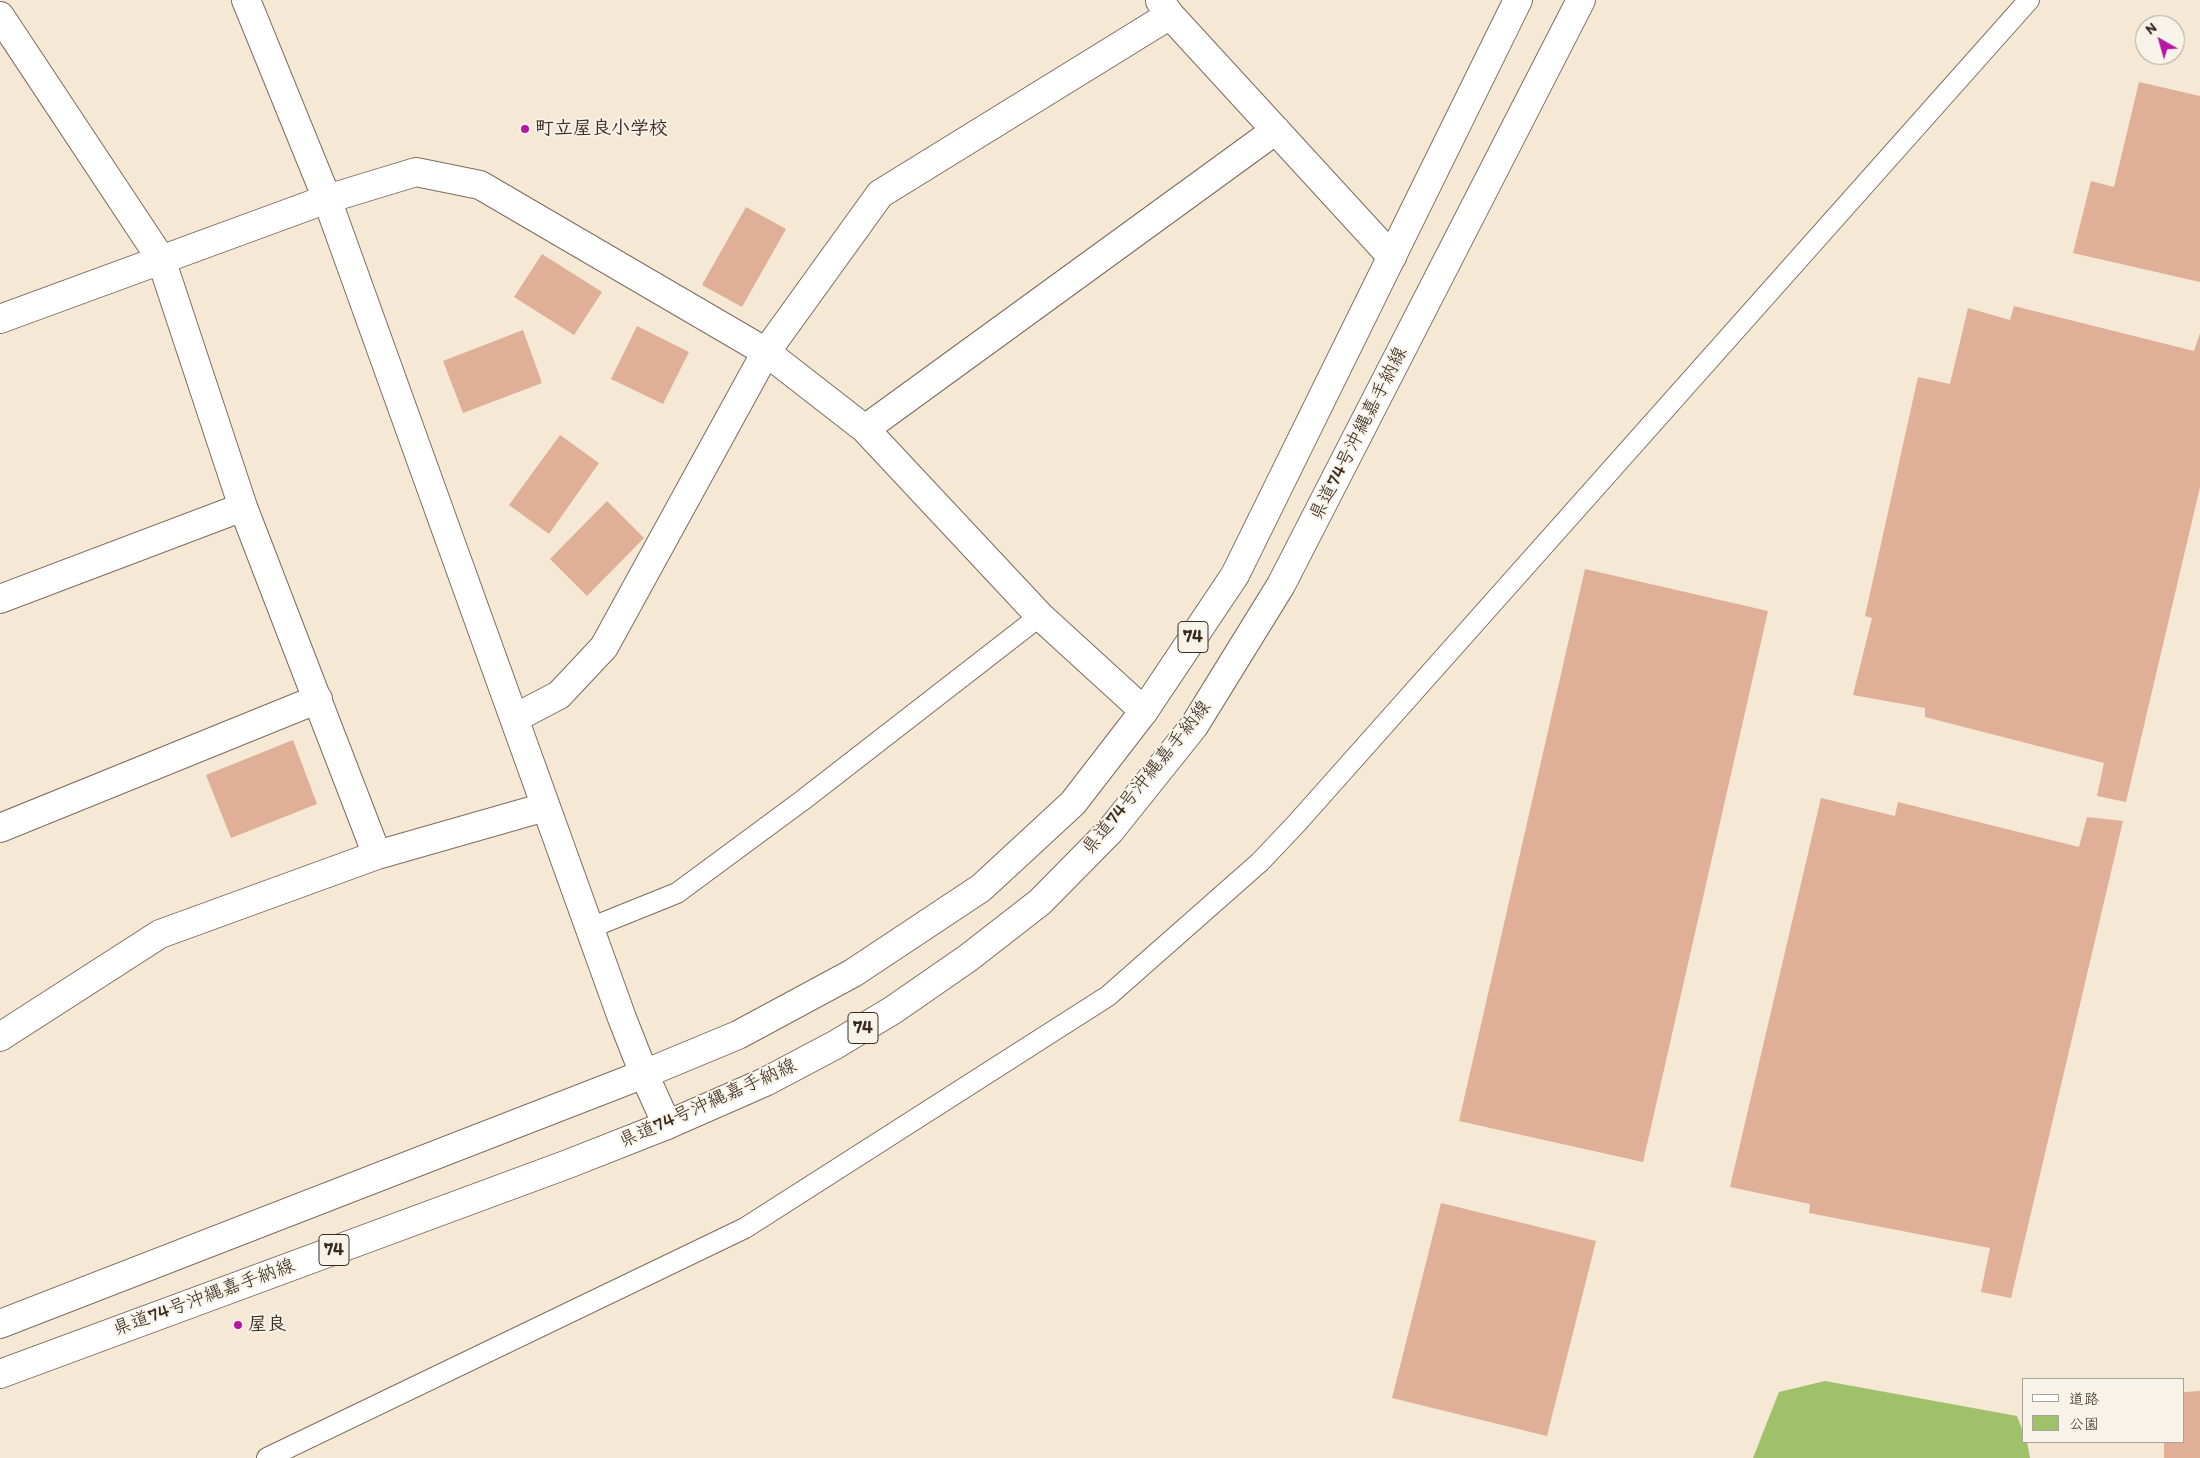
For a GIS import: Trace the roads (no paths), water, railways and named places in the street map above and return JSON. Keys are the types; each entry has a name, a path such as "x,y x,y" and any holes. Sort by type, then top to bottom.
{"street":[{"path":"246,0 327,199 515,718 545,807 644,1074 667,1125"},
{"name":"74","path":"0,1324 644,1074 738,1035 853,973 981,888 1073,803 1144,712 1235,575 1518,0"},
{"name":"県道74号沖縄嘉手納線","path":"0,1374 558,1168 667,1125 765,1082 835,1045 893,1010 968,958 1040,902 1110,831 1194,726 1281,585 1581,0"},
{"path":"515,718 559,695 604,647 766,352 880,194 1165,8 1392,257"},
{"path":"0,16 161,259 242,507 318,699 377,856"},
{"path":"865,429 1276,130"},
{"path":"0,319 327,199 416,172 480,185 766,352 865,429 1040,616 1144,712"},
{"path":"0,599 242,507"},
{"path":"0,828 318,699"},
{"path":"0,1037 160,934 377,856 545,807"}],"lane":[{"path":"267,1458 745,1228 1108,996 1260,862 1284,837 2029,0"},
{"path":"590,928 677,893 803,800 1040,616"}],"place":[{"name":"町立屋良小学校","path":"525,129"},
{"name":"屋良","path":"238,1325"}]}
